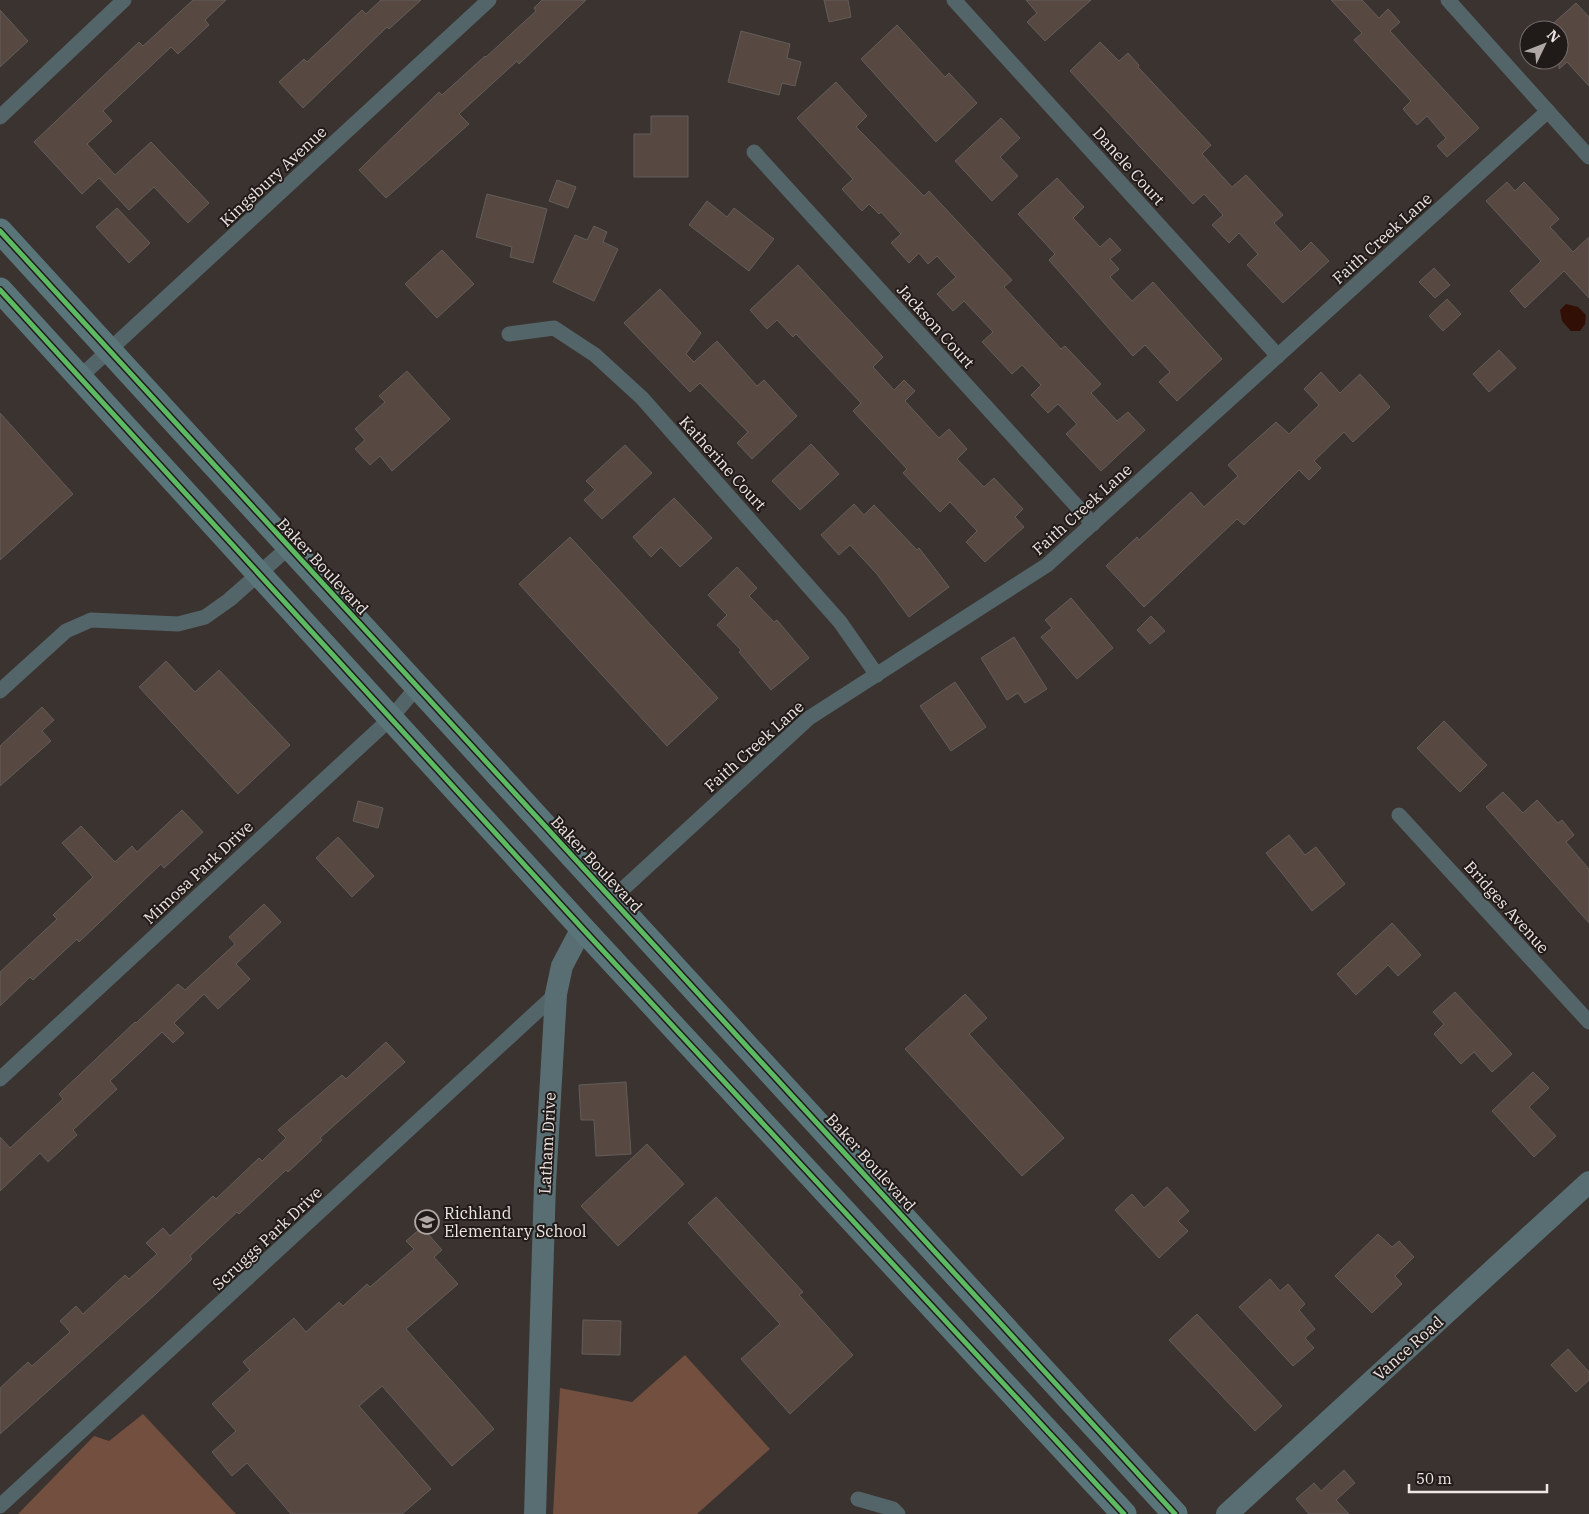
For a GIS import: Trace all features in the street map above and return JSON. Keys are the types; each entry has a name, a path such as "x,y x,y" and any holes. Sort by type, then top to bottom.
{"main road":[{"name":"Baker Boulevard","path":"0,231 288,548 1175,1514"},
{"path":"0,290 582,928 1124,1514"},
{"path":"582,928 612,899"}],"street":[{"path":"0,117 124,0"},
{"name":"Kingsbury Avenue","path":"80,377 489,0"},
{"name":"Danele Court","path":"954,0 1278,356"},
{"path":"1448,0 1589,157"},
{"name":"Faith Creek Lane","path":"612,899 809,718 1047,566 1548,111"},
{"name":"Jackson Court","path":"754,152 1093,524"},
{"name":"Katherine Court","path":"510,334 554,328 595,355 642,398 840,622 877,675"},
{"path":"0,691 66,631 91,620 178,624 205,617 229,600 288,548"},
{"name":"Mimosa Park Drive","path":"0,1079 391,718 417,687"},
{"name":"Bridges Avenue","path":"1399,815 1589,1022"},
{"name":"Latham Drive","path":"535,1514 545,1183 556,994 562,966 582,928"},
{"name":"Scruggs Park Drive","path":"0,1506 556,994"},
{"name":"Vance Road","path":"1227,1514 1589,1182"},
{"path":"858,1499 893,1508 898,1514"}],"shaded area":[{"path":"1566,304 1578,307 1586,315 1585,324 1580,331 1571,331 1562,321 1560,310"},
{"path":"685,1355 770,1449 697,1514 553,1514 560,1388 632,1402"},
{"path":"143,1414 236,1514 18,1514 94,1436 109,1441"}],"building":[{"path":"193,0 226,0 205,20 209,25 178,54 171,47 103,111 112,121 87,144 115,175 151,142 209,203 188,223 154,187 129,210 99,178 82,194 34,142 139,42 143,46"},
{"path":"381,0 421,0 389,29 387,27 303,108 279,82 304,59 307,62 362,10 366,14"},
{"path":"542,0 586,0 519,64 517,61 459,114 469,124 386,198 359,170 439,92 442,95 536,11 534,8"},
{"path":"824,0 848,0 851,17 829,22"},
{"path":"1026,0 1091,0 1045,41 1027,22 1037,13"},
{"path":"1331,0 1362,0 1379,18 1388,9 1400,22 1390,31 1479,128 1447,157 1437,146 1446,138 1427,116 1417,125 1403,109 1411,101 1354,40 1362,33"},
{"path":"1576,3 1589,17 1589,86 1569,64 1569,20 1557,20"},
{"path":"0,10 28,41 0,67"},
{"path":"897,25 945,77 949,73 977,103 936,142 861,59"},
{"path":"741,31 790,44 787,58 801,62 795,86 782,83 779,95 728,82"},
{"path":"1100,42 1119,61 1128,53 1139,65 1138,67 1211,145 1202,154 1232,187 1246,175 1283,215 1274,223 1301,252 1311,242 1329,261 1283,303 1247,265 1258,254 1239,233 1229,243 1212,225 1223,215 1204,194 1193,204 1070,71"},
{"path":"836,82 867,116 856,127 924,196 929,191 1012,280 1004,287 1061,349 1065,346 1101,384 1091,393 1117,421 1128,412 1145,430 1101,471 1066,434 1077,424 1058,404 1048,413 1031,395 1041,385 1022,365 1012,374 982,342 993,332 964,301 953,311 937,294 956,277 937,256 928,264 919,253 909,263 891,243 901,234 881,212 879,214 869,204 862,211 842,189 853,179 797,118"},
{"path":"651,116 688,116 688,177 634,177 634,134 651,134"},
{"path":"1001,118 1020,138 1000,157 1018,176 992,201 955,161"},
{"path":"1057,178 1084,207 1073,218 1100,247 1110,238 1121,250 1110,259 1119,269 1110,277 1132,301 1153,282 1222,359 1177,401 1159,382 1170,372 1145,345 1133,356 1049,260 1055,254 1018,214"},
{"path":"557,180 576,187 568,208 549,201"},
{"path":"1507,182 1515,191 1524,182 1559,219 1550,227 1573,252 1589,237 1589,298 1564,271 1525,308 1510,291 1541,261 1486,201"},
{"path":"487,194 547,209 533,263 510,257 512,247 476,237"},
{"path":"707,201 727,217 734,208 774,239 749,271 689,225"},
{"path":"117,208 150,243 129,263 96,227"},
{"path":"594,226 607,232 603,242 618,249 594,301 553,282 575,235 587,240"},
{"path":"442,250 474,284 437,318 405,284"},
{"path":"798,265 883,357 873,367 894,390 904,380 915,391 905,401 939,438 949,429 967,449 957,459 984,487 994,478 1023,509 1015,517 1024,527 985,562 966,542 977,531 950,502 940,512 903,473 907,469 853,411 861,403 796,334 793,337 777,320 767,329 750,310"},
{"path":"1434,268 1450,285 1435,298 1419,282"},
{"path":"660,289 701,333 686,354 694,362 717,341 757,386 764,380 797,416 752,459 737,443 748,432 700,383 690,392 624,323"},
{"path":"1447,299 1461,314 1443,331 1429,316"},
{"path":"1499,350 1516,368 1489,392 1473,374"},
{"path":"407,371 450,419 392,471 380,456 370,465 355,449 365,440 355,429 385,402 379,396"},
{"path":"1321,372 1340,393 1360,374 1390,407 1353,442 1344,432 1314,461 1321,468 1309,480 1299,470 1244,525 1237,519 1144,607 1106,566 1137,537 1139,540 1191,492 1204,507 1238,476 1228,465 1276,422 1289,434 1319,405 1304,389"},
{"path":"0,413 73,494 0,560"},
{"path":"811,444 839,474 800,510 772,481"},
{"path":"625,445 652,473 602,519 584,500 595,490 586,481"},
{"path":"674,498 712,538 680,567 661,547 651,557 633,537"},
{"path":"854,504 864,515 874,505 917,550 919,548 949,587 909,617 876,573 850,545 839,555 821,535"},
{"path":"570,537 718,698 667,746 519,584"},
{"path":"737,567 757,588 749,596 774,622 777,620 809,658 771,690 739,652 741,650 717,625 727,615 708,595"},
{"path":"1071,598 1113,648 1077,679 1041,637 1052,628 1045,620"},
{"path":"1151,616 1165,631 1150,644 1137,630"},
{"path":"1014,637 1047,689 1025,703 1018,693 1007,700 981,658"},
{"path":"166,661 195,692 219,670 290,745 238,794 139,687"},
{"path":"955,682 986,727 951,751 920,706"},
{"path":"42,707 54,720 42,731 51,741 0,786 0,746"},
{"path":"1444,721 1487,765 1460,792 1417,748"},
{"path":"1503,792 1523,813 1537,800 1558,823 1562,820 1574,835 1566,842 1589,869 1589,923 1486,807"},
{"path":"358,801 383,808 378,828 353,821"},
{"path":"182,810 203,832 164,868 161,864 79,942 77,939 33,980 30,977 0,1006 0,972 57,919 53,915 93,877 62,843 81,826 115,862 132,846 137,852"},
{"path":"1289,835 1305,855 1316,847 1345,884 1312,911 1266,853"},
{"path":"338,837 374,876 352,897 316,858"},
{"path":"264,904 281,922 236,964 250,979 218,1009 204,994 174,1023 184,1033 173,1043 162,1032 110,1081 117,1089 73,1130 77,1135 48,1162 40,1153 0,1191 0,1137 10,1148 63,1099 59,1094 135,1022 178,984 185,990 235,944 229,937"},
{"path":"1392,923 1421,955 1398,976 1388,965 1356,995 1337,974"},
{"path":"1455,992 1512,1054 1492,1072 1474,1052 1461,1064 1434,1034 1444,1024 1433,1012"},
{"path":"965,994 987,1018 969,1034 1064,1138 1022,1176 905,1049"},
{"path":"386,1042 405,1062 320,1138 322,1140 288,1172 286,1170 239,1214 237,1212 190,1256 192,1259 156,1294 0,1434 0,1388 28,1362 32,1366 70,1332 60,1321 76,1306 83,1314 125,1275 129,1279 157,1254 146,1243 163,1228 170,1236 213,1196 216,1199 259,1158 262,1161 286,1138 278,1130 342,1075 346,1079"},
{"path":"1533,1072 1549,1088 1529,1107 1556,1136 1534,1157 1492,1111"},
{"path":"626,1082 631,1154 596,1156 594,1120 581,1120 579,1085"},
{"path":"647,1144 684,1184 618,1246 581,1206"},
{"path":"1167,1187 1189,1211 1178,1221 1188,1231 1159,1258 1115,1210 1132,1194 1144,1208"},
{"path":"716,1197 803,1292 799,1295 853,1355 790,1414 741,1359 780,1324 688,1223"},
{"path":"422,1227 442,1250 434,1257 458,1284 406,1329 494,1429 452,1466 382,1386 359,1406 431,1489 402,1514 291,1514 247,1463 232,1476 212,1452 236,1431 212,1404 250,1370 243,1362 294,1318 306,1332 339,1302 343,1306 367,1284 370,1287 414,1249 406,1241"},
{"path":"1378,1234 1392,1247 1399,1241 1414,1257 1395,1276 1402,1284 1372,1313 1335,1276"},
{"path":"1270,1279 1280,1291 1288,1284 1305,1304 1299,1310 1315,1329 1305,1338 1314,1348 1293,1366 1239,1307"},
{"path":"1197,1314 1282,1406 1255,1431 1169,1340"},
{"path":"583,1320 621,1321 620,1355 582,1354"},
{"path":"1568,1349 1589,1372 1589,1380 1576,1392 1551,1365"},
{"path":"1344,1470 1355,1483 1336,1500 1349,1514 1309,1514 1296,1499 1314,1483 1321,1491"}],"cycle path":[{"path":"0,231 1175,1514"},
{"path":"0,290 582,928 1124,1514"}],"place":[{"name":"Richland Elementary School","path":"427,1222"}]}
